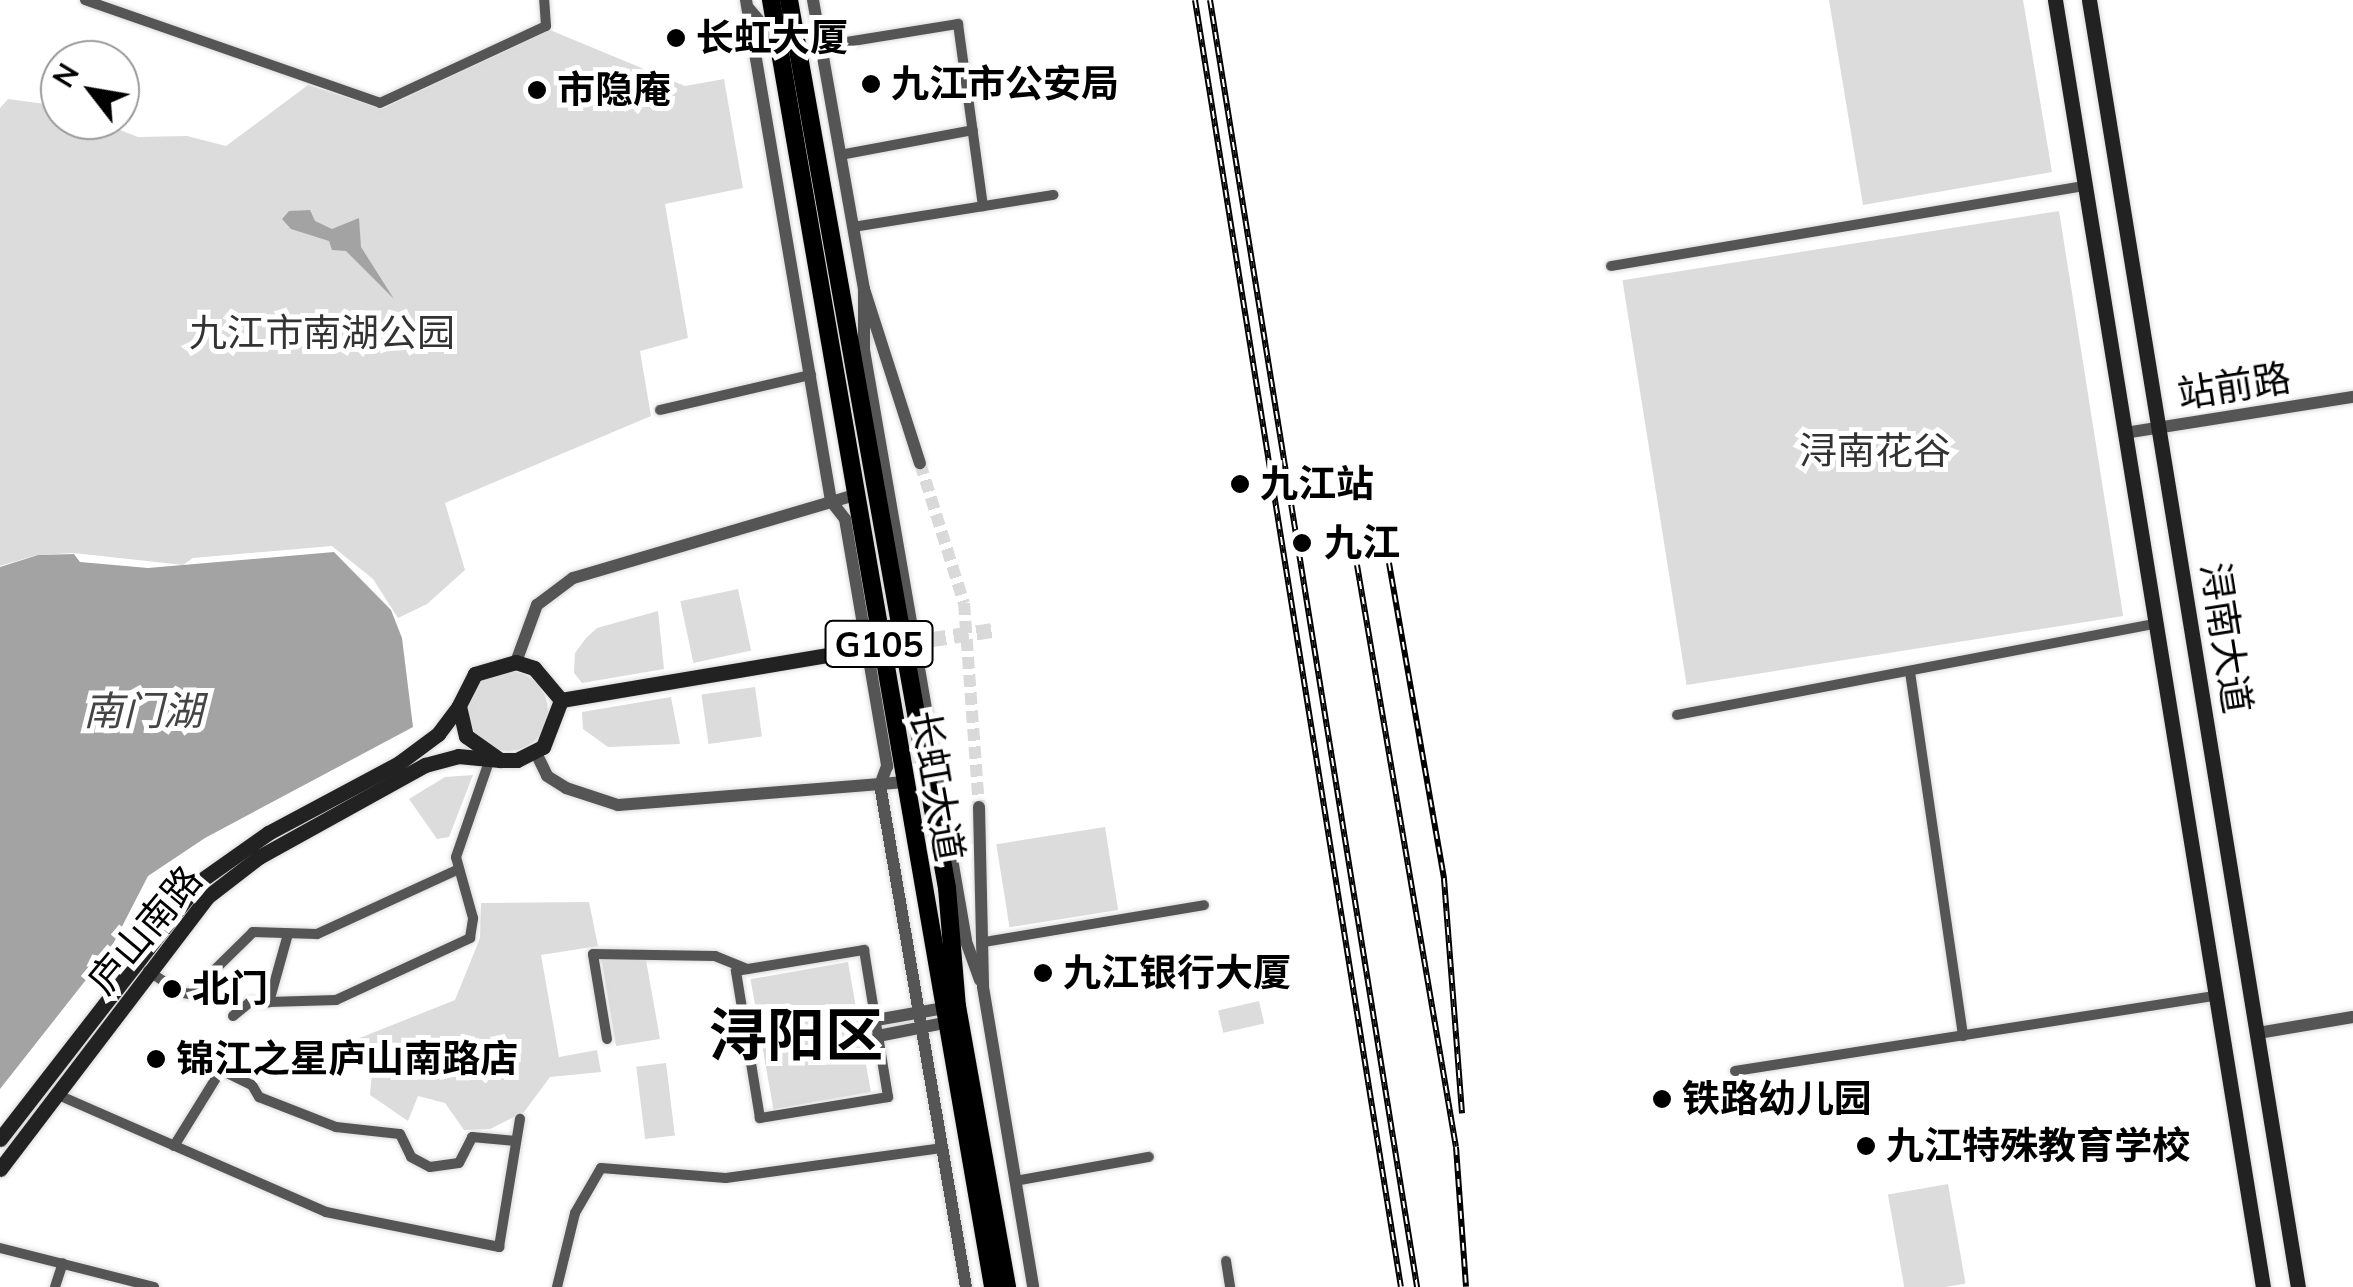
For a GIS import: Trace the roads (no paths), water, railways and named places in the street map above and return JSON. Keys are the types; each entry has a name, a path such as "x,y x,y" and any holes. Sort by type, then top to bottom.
{"highway":[{"name":"长虹大道","path":"771,0 902,782 1006,1287"},
{"name":"长虹大道","path":"790,0 947,888 952,1014 992,1287"}],"main road":[{"name":"浔南大道","path":"2056,0 2263,1287"},
{"name":"浔南大道","path":"2090,0 2298,1287"},
{"path":"561,700 840,653"},
{"path":"516,662 534,668 561,700 554,733 536,753 495,760 466,736 459,706 475,674 516,662"},
{"name":"庐山南路","path":"0,1139 200,881 268,833 399,764 438,734 459,706"},
{"name":"庐山南路","path":"0,1170 207,897 259,857 425,765 458,756 495,760"}],"street":[{"path":"85,0 380,103 546,26 544,0"},
{"path":"801,0 817,19"},
{"path":"813,0 864,289 920,463"},
{"path":"747,4 779,44"},
{"path":"747,4 831,502 845,519 887,766 880,786 966,1287"},
{"path":"822,46 958,24 983,206"},
{"path":"841,158 972,130"},
{"path":"826,207 841,158"},
{"path":"1611,266 2086,186"},
{"path":"853,227 1053,196"},
{"path":"864,289 864,350 966,940"},
{"path":"660,410 811,375"},
{"name":"站前路","path":"2125,433 2353,397"},
{"path":"516,662 537,606 573,578 856,495"},
{"path":"1677,715 2154,624"},
{"path":"1910,672 1963,1036"},
{"path":"536,753 548,776 566,788 618,804 902,782"},
{"path":"233,1016 250,1002 336,1000 470,938 473,918 459,869 458,843 495,760"},
{"path":"979,806 983,987"},
{"path":"148,971 172,988 190,994 253,932 316,934 459,869"},
{"path":"947,888 983,987 1033,1287"},
{"path":"984,942 1204,905"},
{"path":"270,1002 288,934"},
{"path":"864,950 876,1020 888,1097 760,1118 736,971 864,950"},
{"path":"608,1039 593,954 715,956 748,969"},
{"path":"1735,1071 2216,996"},
{"path":"878,1036 921,1020 952,1014"},
{"path":"2258,1033 2353,1018"},
{"path":"876,1020 921,1020"},
{"path":"174,1146 220,1070 252,1085 259,1097 336,1127 400,1134 411,1157 430,1167 459,1163 472,1137 516,1142"},
{"path":"56,1094 326,1212 499,1247 520,1119"},
{"path":"557,1287 574,1213 600,1168 726,1178 943,1148"},
{"path":"1015,1181 1149,1157"},
{"path":"0,1248 154,1287"},
{"path":"1226,1262 1230,1287"},
{"path":"55,1287 63,1264"}],"water":[{"path":"310,210 315,221 332,229 359,218 361,247 394,299 346,251 332,250 329,241 291,229 282,219 289,211"},
{"name":"南门湖","path":"334,552 391,610 402,638 413,727 205,838 148,876 111,948 0,1089 0,567 38,555 74,554 80,562 148,568"}],"tunnel":[{"path":"920,463 964,603 979,807"},
{"path":"840,653 998,629"}],"railway":[{"path":"1195,0 1401,1287"},
{"path":"1210,0 1417,1287"},
{"path":"1389,563 1444,879 1462,1113"},
{"path":"1357,565 1456,1147 1466,1287"}],"place":[{"name":"长虹大厦","path":"676,38"},
{"name":"九江市公安局","path":"871,84"},
{"name":"市隐庵","path":"537,90"},
{"name":"九江站","path":"1240,484"},
{"name":"九江","path":"1302,543"},
{"name":"九江银行大厦","path":"1043,973"},
{"name":"北门","path":"172,989"},
{"name":"锦江之星庐山南路店","path":"156,1059"},
{"name":"铁路幼儿园","path":"1662,1099"},
{"name":"九江特殊教育学校","path":"1866,1146"}],"district":[{"name":"浔阳区","path":"796,1035"}],"park label":[{"name":"九江市南湖公园","path":"322,333"},
{"name":"浔南花谷","path":"1875,451"}]}
